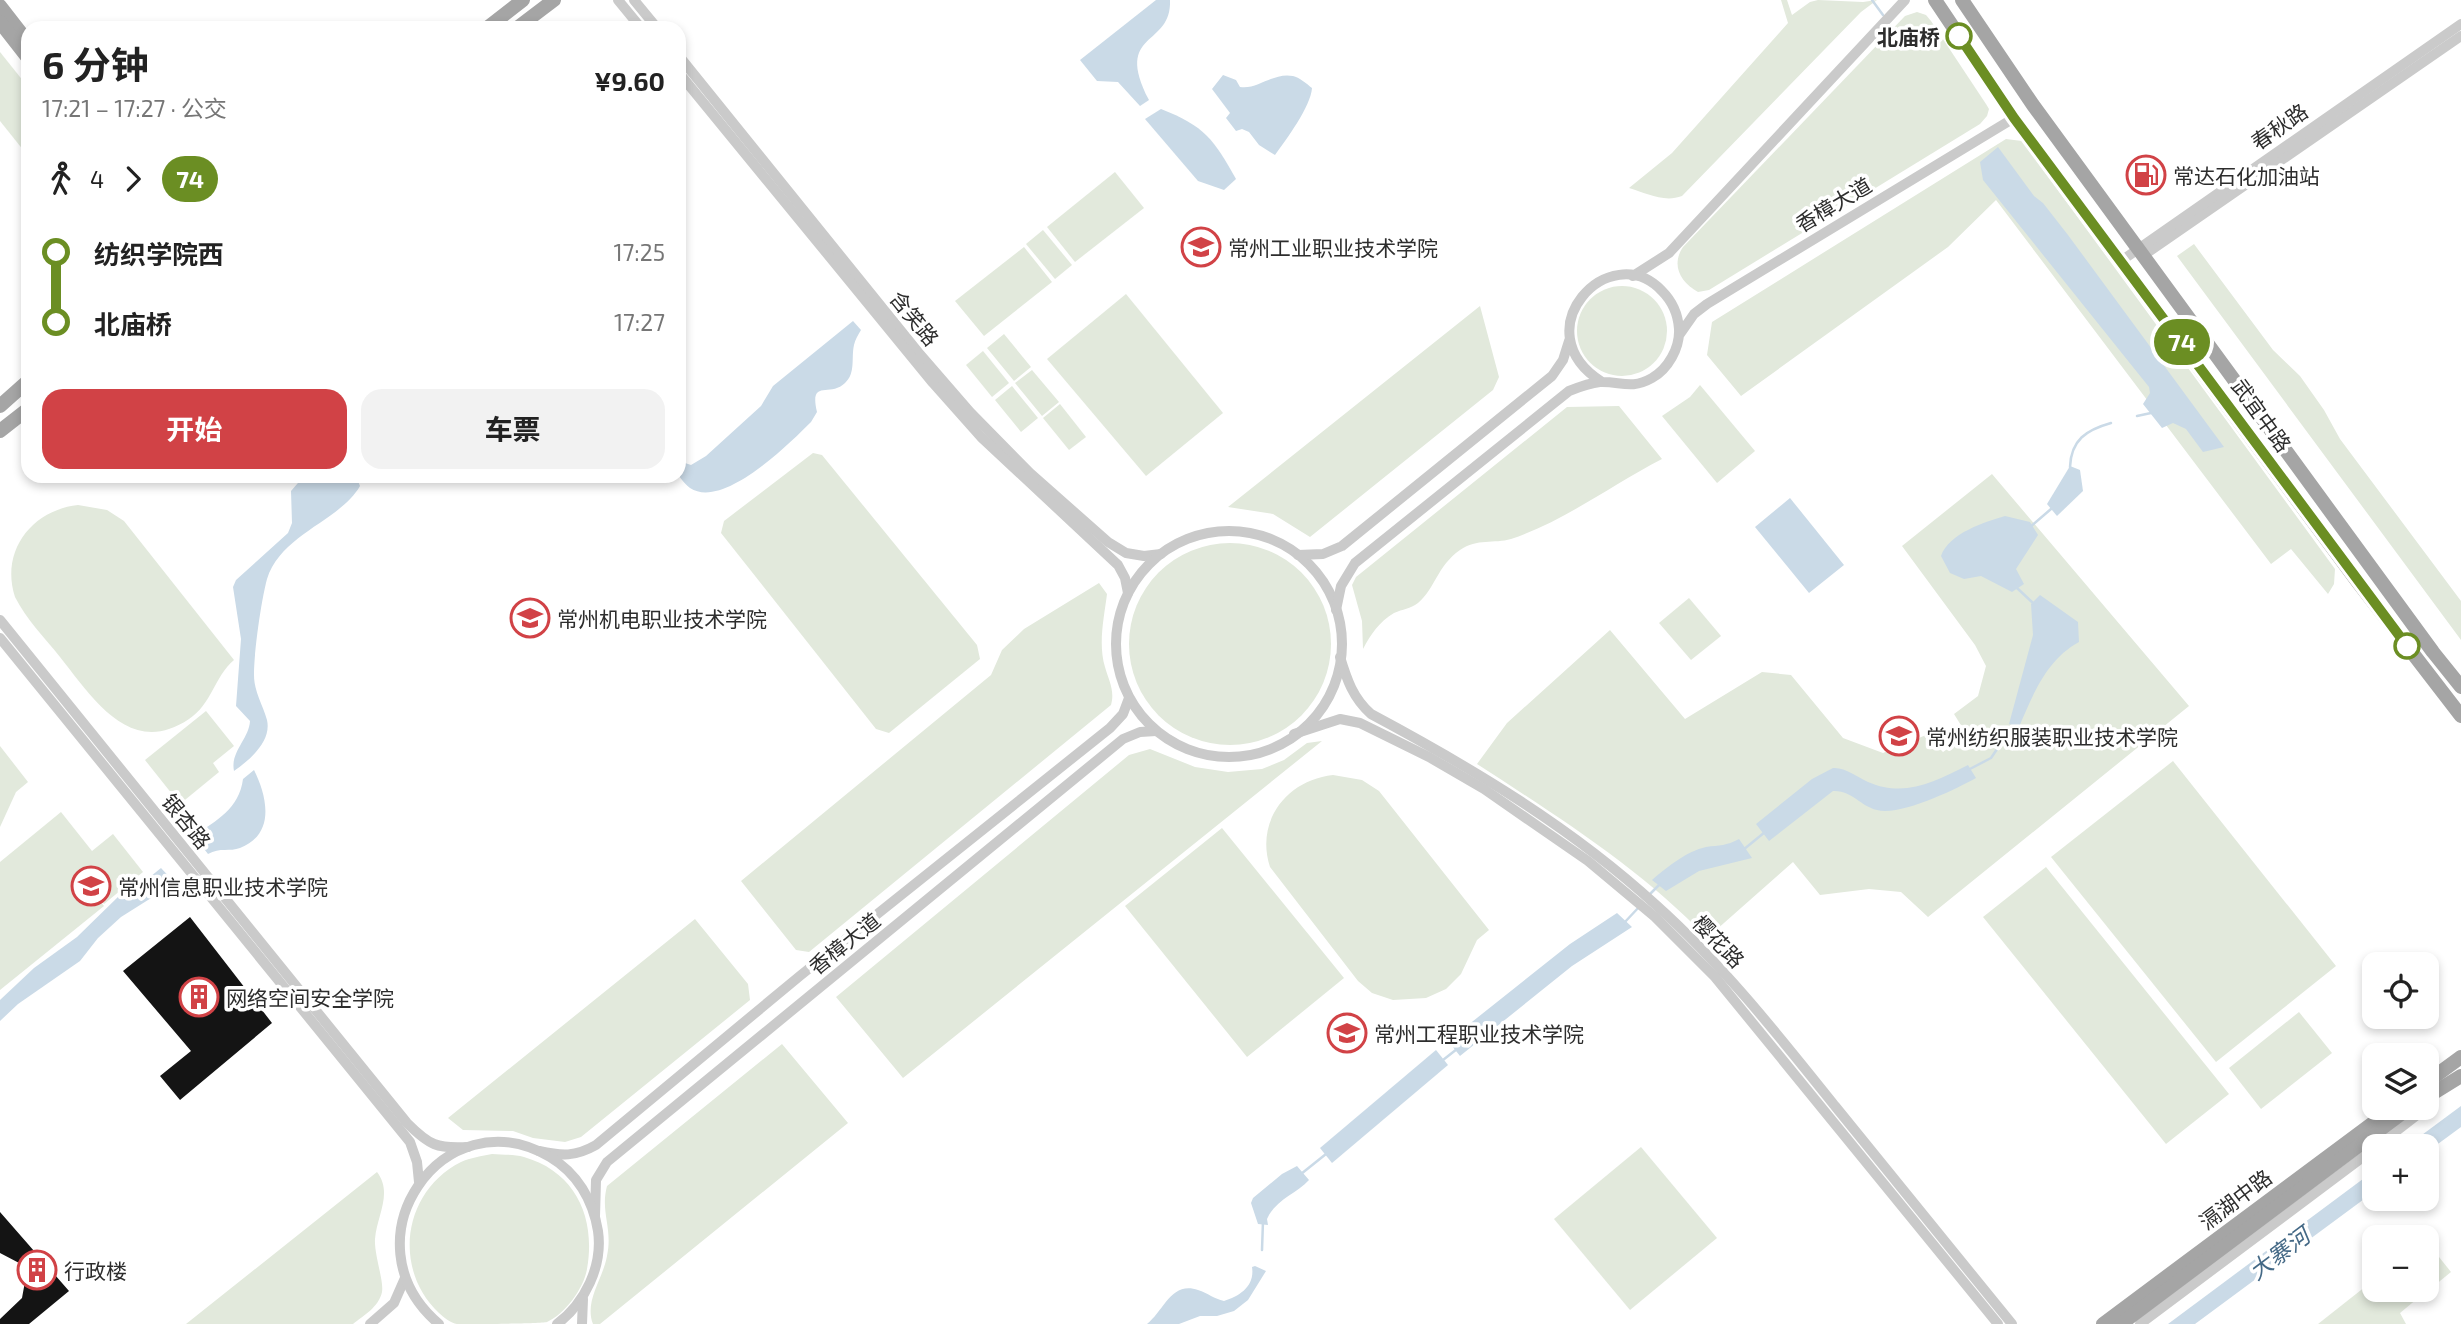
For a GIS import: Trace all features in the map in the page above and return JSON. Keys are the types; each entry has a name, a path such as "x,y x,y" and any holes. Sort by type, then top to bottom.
{"main road":[{"path":"496,21 523,0"},
{"path":"526,21 554,0"},
{"name":"武宜中路","path":"1935,0 2014,118 2357,582 2461,716"},
{"name":"武宜中路","path":"1962,0 2034,105 2424,641 2461,687"},
{"path":"0,6 21,33"},
{"path":"0,22 21,49"},
{"path":"0,406 21,388"},
{"path":"0,431 21,414"},
{"path":"2439,1073 2461,1057"},
{"path":"2439,1090 2459,1077"},
{"name":"滆湖中路","path":"2103,1324 2377,1120"},
{"name":"滆湖中路","path":"2121,1324 2394,1120"}],"street":[{"path":"618,0 636,21"},
{"path":"634,0 651,21"},
{"path":"1631,276 1654,265 1669,253 1905,0"},
{"name":"春秋路","path":"2141,251 2461,24"},
{"name":"春秋路","path":"2121,261 2141,251 2461,36"},
{"name":"含笑路","path":"686,65 918,352 970,412 1030,473 1108,542 1126,553 1144,556 1160,554"},
{"name":"含笑路","path":"686,82 933,383 981,437 1118,565 1125,578 1128,593"},
{"name":"香樟大道","path":"1679,334 1694,314 1707,304 2014,118"},
{"path":"1298,555 1323,554 1342,546 1552,376 1563,360 1575,304 1587,289 1604,279 1622,275 1641,277 1658,286 1671,300 1678,316 1679,334 1671,359 1653,378 1637,385 1619,386 1602,382 1587,372 1576,358 1569,341"},
{"path":"1336,611 1341,586 1355,563 1569,391 1602,382"},
{"path":"1237,531 1258,534 1286,546 1298,555 1321,578 1336,611 1342,645 1338,671 1330,694 1318,713 1294,734 1270,749 1254,754 1221,757 1179,746 1156,731 1129,698 1119,672 1116,638 1119,618 1128,593 1143,570 1160,554 1197,536 1237,531"},
{"name":"银杏路","path":"0,620 407,1123 423,1139 442,1149 468,1147"},
{"name":"银杏路","path":"0,638 410,1142 417,1162 419,1182"},
{"name":"樱花路","path":"1340,657 1351,690 1359,704 1371,714 1489,780 1553,823 1716,963 2012,1324"},
{"name":"香樟大道","path":"468,1147 504,1143 564,1157 582,1153 596,1145 812,967 1110,728 1123,713 1129,698"},
{"name":"樱花路","path":"1294,734 1340,719 1360,723 1429,757 1484,789 1635,893"},
{"name":"香樟大道","path":"582,1324 581,1305 597,1263 599,1239 596,1180 607,1162 1123,740 1140,733 1156,731"},
{"name":"樱花路","path":"1651,907 1760,1029 1998,1324"},
{"path":"2439,1096 2459,1077"},
{"path":"2393,1134 2410,1120"},
{"path":"438,1323 416,1300 405,1278 399,1260 399,1233 405,1206 419,1182 441,1161 468,1147"},
{"path":"539,1151 560,1163 575,1178 587,1195 596,1216"},
{"path":"2140,1324 2362,1158"},
{"path":"370,1324 394,1303 405,1278"},
{"path":"557,1324 578,1303 590,1285"},
{"path":"425,1324 438,1323"}],"shaded area":[{"path":"1781,0 1787,0 1792,15 1810,2 1818,0 1877,0 1861,12 1682,196 1662,198 1629,188 1672,153 1788,23"},
{"path":"1917,12 1926,15 1931,21 1989,109 1987,116 1980,124 1709,290 1698,292 1686,283 1678,267 1679,254 1683,247 1905,16"},
{"path":"0,52 21,78 21,147 0,121"},
{"path":"2006,139 2022,141 2335,569 2334,584 2328,594 2291,549 2271,564 1996,200 1948,247 1741,396 1707,355 1712,322"},
{"path":"1115,172 1144,208 1075,262 1047,227"},
{"path":"1043,230 1072,265 1055,279 1026,244"},
{"path":"2194,244 2273,350 2300,376 2340,439 2461,601 2461,640 2177,256"},
{"path":"1024,247 1052,282 984,336 955,301"},
{"path":"1622,286 1639,290 1654,299 1663,314 1667,331 1663,348 1654,363 1639,372 1622,376 1605,372 1590,363 1581,348 1577,331 1581,314 1590,299 1605,290"},
{"path":"1126,294 1223,413 1146,476 1047,359"},
{"path":"1480,306 1499,377 1493,390 1310,537 1273,514 1228,507"},
{"path":"1004,334 1031,367 1014,381 987,348"},
{"path":"983,351 1009,383 992,397 966,365"},
{"path":"1032,370 1059,402 1042,416 1015,383"},
{"path":"1700,385 1755,451 1717,483 1662,416 1690,397"},
{"path":"1012,386 1038,418 1021,432 995,400"},
{"path":"1060,404 1086,437 1069,450 1043,418"},
{"path":"1619,406 1662,459 1570,512 1531,531 1511,539 1466,546 1446,563 1424,597 1415,605 1384,620 1363,649 1362,621 1352,585 1356,577 1567,407"},
{"path":"813,453 822,455 977,645 980,659 889,733 876,729 721,533 724,521"},
{"path":"1992,474 2189,706 1928,917 1901,892 1869,889 1820,895 1793,862 1707,938 1626,866 1477,764 1507,723 1610,630 1685,719 1762,672 1791,675 1843,738 1883,753 1926,735 1943,752 1967,735 1954,714 1978,696 1986,666 1975,645 1902,546"},
{"path":"78,505 107,510 124,521 234,660 197,713 168,729 148,732 131,728 114,718 85,689 30,621 15,597 12,564 16,549 24,536 34,524 47,515"},
{"path":"1230,543 1269,551 1286,560 1301,573 1314,588 1323,605 1331,644 1323,683 1314,700 1301,715 1286,728 1269,737 1230,745 1191,737 1174,728 1159,715 1146,700 1137,683 1129,644 1137,605 1146,588 1159,573 1174,560 1191,551"},
{"path":"1099,583 1107,594 1102,649 1112,691 1111,705 809,952 796,950 741,881 991,675 1002,650 1024,629"},
{"path":"1689,598 1721,636 1691,660 1659,623"},
{"path":"206,711 234,746 213,763 219,772 180,804 145,760"},
{"path":"1322,741 903,1078 836,997 1129,755 1150,749 1195,767 1228,772 1262,769 1284,760 1307,743"},
{"path":"0,746 28,782 16,792 0,827"},
{"path":"2173,761 2336,966 2216,1062 2051,857"},
{"path":"1333,775 1362,780 1379,791 1489,930 1477,940 1461,974 1446,989 1426,998 1393,1000 1372,993 1358,981 1270,867 1267,834 1271,819 1279,806 1289,794 1302,785"},
{"path":"61,812 92,851 113,834 143,872 104,904 73,867 104,906 0,990 0,862"},
{"path":"1222,828 1344,978 1247,1057 1125,906"},
{"path":"2046,867 2229,1094 2166,1144 1983,917"},
{"path":"695,919 748,984 750,1000 581,1137 565,1142 533,1138 513,1131 463,1130 448,1118"},
{"path":"2299,1012 2332,1053 2261,1109 2229,1068"},
{"path":"782,1044 848,1123 600,1324 593,1324 592,1298 605,1265 609,1237 605,1204 607,1186"},
{"path":"1641,1147 1717,1238 1630,1310 1554,1219"},
{"path":"492,1154 524,1157 542,1164 569,1186 585,1215 589,1250 585,1276 567,1307 547,1322 457,1324 441,1315 424,1295 414,1275 410,1254 411,1232 416,1211 426,1192 441,1175 461,1162"},
{"path":"377,1172 384,1188 375,1239 382,1292 378,1302 366,1314 353,1324 186,1324"},
{"path":"2439,1257 2451,1272 2439,1282"},
{"path":"2362,1289 2362,1302 2413,1302 2400,1313 2406,1324 2318,1324"}],"water":[{"path":"1156,0 1170,0 1168,15 1162,26 1140,50 1137,62 1149,100 1140,106 1118,82 1097,81 1080,60"},
{"path":"1223,75 1236,80 1240,87 1253,86 1286,75 1298,78 1312,88 1303,113 1275,155 1259,145 1249,132 1242,129 1236,131 1226,118 1230,113 1212,89"},
{"path":"1161,109 1198,128 1214,144 1236,179 1224,190 1198,181 1145,119"},
{"path":"1998,147 2034,196 2043,203 2068,235 2224,447 2203,452 2186,429 2173,423 2162,428 2143,404 2150,393 2149,387 1983,180 1980,162"},
{"path":"853,321 861,330 854,345 851,375 839,387 818,392 815,402 817,412 801,432 772,458 737,483 720,490 704,492 690,488 685,483 686,463 691,465 706,456 761,406 773,386"},
{"path":"2070,466 2080,470 2083,491 2057,516 2047,504"},
{"path":"298,483 359,483 360,486 339,509 285,550 267,579 258,627 254,675 268,728 258,750 234,771 233,764 250,721 236,706 241,639 233,587 236,580 288,533 292,523 291,491"},
{"path":"1790,498 1844,565 1809,593 1755,527"},
{"path":"2005,516 2030,522 2038,535 2016,569 2024,584 2012,592 1981,576 1964,579 1950,573 1941,556 1945,548 1968,530"},
{"path":"2040,595 2078,622 2079,642 2049,668 2019,727 2009,724 2033,635 2031,604"},
{"path":"1968,765 1976,778 1913,806 1877,810 1845,793 1833,791 1769,841 1756,824 1812,779 1833,768 1882,787 1907,788 1931,782"},
{"path":"254,770 265,802 264,824 259,834 240,848 208,854 194,836 226,813 237,798 243,779"},
{"path":"1739,839 1752,858 1699,871 1666,891 1652,880 1692,852"},
{"path":"161,868 175,883 121,917 98,938 80,961 18,1004 0,1021 0,1000 34,968 77,937 120,895"},
{"path":"1617,913 1632,927 1572,966 1460,1056 1448,1041 1570,944"},
{"path":"1436,1050 1448,1065 1332,1163 1320,1148"},
{"path":"2461,1106 2461,1127 2439,1143 2439,1134 2423,1134"},
{"path":"1297,1166 1309,1180 1275,1207 1267,1219 1268,1225 1258,1224 1251,1203 1253,1198 1282,1174"},
{"name":"大寨河","path":"2362,1180 2362,1201 2195,1324 2168,1324"},
{"path":"1252,1267 1266,1271 1248,1300 1234,1311 1217,1316 1200,1316 1179,1324 1147,1324 1174,1293 1181,1290 1198,1290 1224,1301 1236,1296 1249,1285"}],"building":[{"name":"网络空间安全学院","path":"190,917 272,1023 180,1100 160,1076 191,1051 123,971"},
{"name":"行政楼","path":"0,1212 69,1291 29,1324 0,1324 0,1319 22,1298 26,1276 21,1264 0,1253"}],"waterway":[{"path":"1872,0 1883,15"},
{"path":"2137,416 2151,413"},
{"path":"2070,467 2077,443 2087,433 2111,423"},
{"path":"2030,527 2051,509"},
{"path":"2017,588 2033,603"},
{"path":"1968,770 1991,758 2014,724"},
{"path":"1743,850 1765,832"},
{"path":"1650,894 1660,884"},
{"path":"1624,923 1639,907"},
{"path":"1443,1060 1457,1049"},
{"path":"1301,1174 1326,1154"},
{"path":"1262,1250 1263,1221"}],"bus line":[{"name":"74","path":"1959,36 2014,118 2407,646"}],"place":[{"name":"北庙桥","path":"1959,36"},
{"name":"常达石化加油站","path":"2146,175"},
{"name":"常州工业职业技术学院","path":"1201,247"},
{"name":"常州机电职业技术学院","path":"530,618"},
{"name":"常州纺织服装职业技术学院","path":"1899,736"},
{"name":"常州信息职业技术学院","path":"91,886"},
{"name":"网络空间安全学院","path":"199,997"},
{"name":"常州工程职业技术学院","path":"1347,1033"},
{"name":"行政楼","path":"37,1270"}]}
